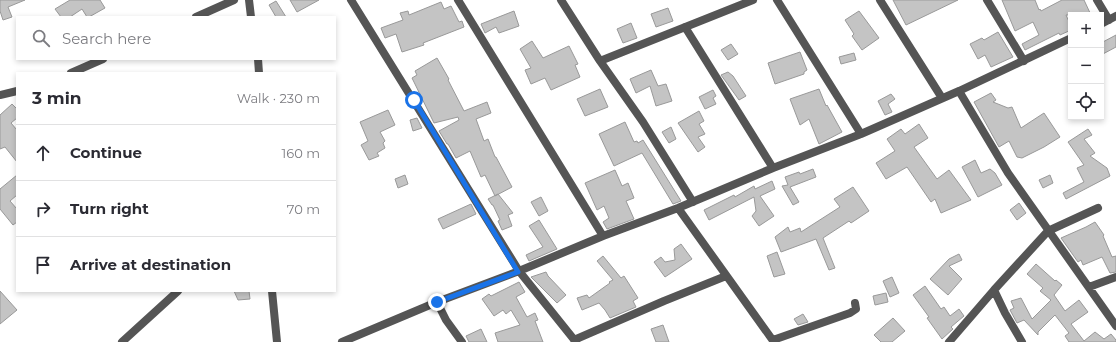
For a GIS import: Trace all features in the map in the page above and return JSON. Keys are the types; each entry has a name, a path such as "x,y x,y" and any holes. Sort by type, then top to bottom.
{"street":[{"path":"198,16 234,0"},
{"path":"249,0 252,16"},
{"path":"351,0 518,272 575,341 664,301 726,276"},
{"path":"458,0 603,236"},
{"path":"561,0 600,61 643,122 693,202"},
{"path":"600,61 753,0"},
{"path":"777,0 862,134"},
{"path":"880,0 942,98"},
{"path":"987,0 1024,61"},
{"path":"1097,0 1112,18"},
{"path":"685,27 773,168"},
{"path":"342,342 437,302 518,272 603,236 678,208 773,168 862,134 959,91 1068,39"},
{"path":"73,72 101,60"},
{"path":"258,60 258,72"},
{"path":"0,95 16,91"},
{"path":"959,91 1008,173 1116,326"},
{"path":"678,208 774,341 850,313 856,309 855,303"},
{"path":"949,342 1048,231 1098,208"},
{"path":"1089,287 1116,277"},
{"path":"994,290 1005,313 1022,342"},
{"path":"122,342 177,292"},
{"path":"272,292 277,342"},
{"path":"437,302 446,320 462,342"}],"building":[{"path":"0,0 25,0 8,7 12,17 3,20 0,11"},
{"path":"70,0 100,0 105,8 91,16 86,16 82,9 72,16 60,16 55,9"},
{"path":"290,0 319,0 297,12"},
{"path":"893,0 958,0 906,25"},
{"path":"1002,0 1035,0 1039,10 1040,9 1041,11 1062,0 1084,0 1090,12 1068,12 1068,15 1066,15 1068,19 1068,31 1060,35 1059,33 1025,50 1022,44 1039,35 1033,22 1015,31"},
{"path":"276,1 285,16 275,16 269,5"},
{"path":"441,2 444,9 451,6 459,22 462,21 464,27 423,43 424,45 402,52 396,34 385,38 381,28 403,20 400,13 408,11 409,15"},
{"path":"668,8 673,21 656,27 651,14"},
{"path":"514,11 519,26 499,33 496,27 485,33 481,24"},
{"path":"859,11 879,38 862,50 852,36 854,34 845,20"},
{"path":"631,23 637,38 623,43 617,29"},
{"path":"998,32 1013,57 991,67 985,55 978,59 970,44 982,38 984,40"},
{"path":"1116,35 1116,47 1104,53 1104,41"},
{"path":"532,41 543,58 569,46 578,64 575,65 580,77 551,90 545,78 531,84 525,70 531,68 520,49"},
{"path":"731,44 738,54 728,60 721,50"},
{"path":"800,52 807,70 804,74 775,84 768,63"},
{"path":"854,53 856,60 841,64 839,57"},
{"path":"437,58 464,111 487,102 491,113 476,119 484,141 488,139 495,157 512,187 495,196 485,175 481,177 470,151 456,158 439,131 459,120 458,117 434,123 412,78 417,75 415,71"},
{"path":"651,70 658,86 666,84 672,101 656,106 650,86 636,93 630,79"},
{"path":"728,72 733,76 746,96 739,100 721,75"},
{"path":"600,89 608,107 585,116 577,99"},
{"path":"819,89 826,106 827,105 842,132 819,144 809,119 800,125 790,99"},
{"path":"713,90 716,96 713,98 716,104 705,109 699,97"},
{"path":"991,93 996,100 993,102 1008,108 1012,107 1021,128 1044,113 1060,137 1022,158 1017,157 1009,141 999,147 974,102"},
{"path":"891,94 895,99 888,104 892,112 885,115 878,101"},
{"path":"12,104 16,108 16,119 11,123 16,129 16,161 5,147 0,149 0,115"},
{"path":"388,110 395,125 380,132 385,141 383,143 385,148 377,153 379,156 369,160 361,145 368,141 360,122"},
{"path":"699,111 704,121 699,124 705,134 698,137 705,147 698,152 678,123"},
{"path":"417,118 422,128 413,131 410,120"},
{"path":"625,122 634,142 637,141 638,143 643,140 681,201 673,204 642,153 614,166 599,134"},
{"path":"919,124 928,138 914,147 937,179 949,170 971,200 941,213 935,199 931,202 907,167 886,179 876,163 895,151 887,139 901,129 905,134"},
{"path":"671,127 676,139 669,143 662,132"},
{"path":"1088,129 1092,135 1084,139 1095,153 1090,156 1107,168 1110,176 1066,199 1063,193 1084,182 1077,168 1084,165 1068,142"},
{"path":"975,160 981,173 990,169 995,173 1002,185 978,197 962,167"},
{"path":"813,169 816,177 790,187 799,202 793,205 782,186 788,185 785,177 799,172 800,174"},
{"path":"615,170 622,186 628,183 634,198 626,201 634,219 607,229 603,222 609,218 604,206 597,210 585,183"},
{"path":"405,175 408,184 398,188 395,179"},
{"path":"1050,175 1053,183 1043,188 1039,180"},
{"path":"16,176 16,196 10,201 16,208 16,223 13,225 0,209 0,189"},
{"path":"772,181 775,189 760,196 774,216 759,226 752,216 756,211 754,197 709,220 704,210 734,195 735,197 754,186 755,189"},
{"path":"853,187 869,211 851,223 849,221 823,238 835,268 829,270 816,239 781,252 775,237 788,227 790,232 800,228 801,232 840,207 834,199"},
{"path":"498,194 513,213 508,215 512,226 502,230 498,221 500,220 493,205 488,199"},
{"path":"541,197 548,211 539,216 531,202"},
{"path":"1019,203 1026,213 1017,220 1010,210"},
{"path":"471,204 476,214 443,229 438,219"},
{"path":"539,220 557,249 529,261 526,255 543,247 529,226"},
{"path":"1095,222 1104,235 1103,236 1112,257 1116,256 1116,272 1110,273 1102,257 1083,265 1081,260 1078,262 1061,238"},
{"path":"681,244 692,259 665,277 654,262 661,257 665,262 675,260 674,249"},
{"path":"777,252 785,274 774,277 767,256"},
{"path":"959,254 962,260 949,266 962,279 948,295 930,279 949,259"},
{"path":"603,256 621,278 624,276 638,298 633,301 636,307 610,318 599,303 582,310 577,298 587,295 589,298 613,280 597,261"},
{"path":"1036,264 1055,281 1056,280 1062,285 1054,295 1065,311 1079,300 1088,312 1071,324 1084,341 1095,332 1104,339 1111,334 1116,342 1069,342 1065,336 1069,333 1055,315 1038,332 1038,335 1024,320 1017,323 1010,310 1014,308 1011,301 1021,298 1032,319 1051,300 1040,291 1043,288 1027,274"},
{"path":"546,272 566,295 557,303 531,277"},
{"path":"892,277 899,293 890,297 883,281"},
{"path":"519,282 525,292 516,297 527,317 535,313 538,320 535,321 543,342 498,342 495,333 520,325 511,310 506,314 503,310 494,316 482,299 489,294 491,296"},
{"path":"925,286 941,309 944,307 950,316 959,309 964,316 951,327 953,329 942,339 927,318 929,317 913,295"},
{"path":"0,291 17,310 0,324"},
{"path":"234,292 249,292 250,299 238,300"},
{"path":"886,293 888,302 875,305 873,296"},
{"path":"803,314 808,322 798,325 794,319"},
{"path":"893,318 905,331 892,342 881,342 874,335"},
{"path":"663,325 669,342 656,342 651,329"},
{"path":"481,329 487,342 469,342 466,336"}],"route":[{"path":"414,100 518,272 437,302"}]}
